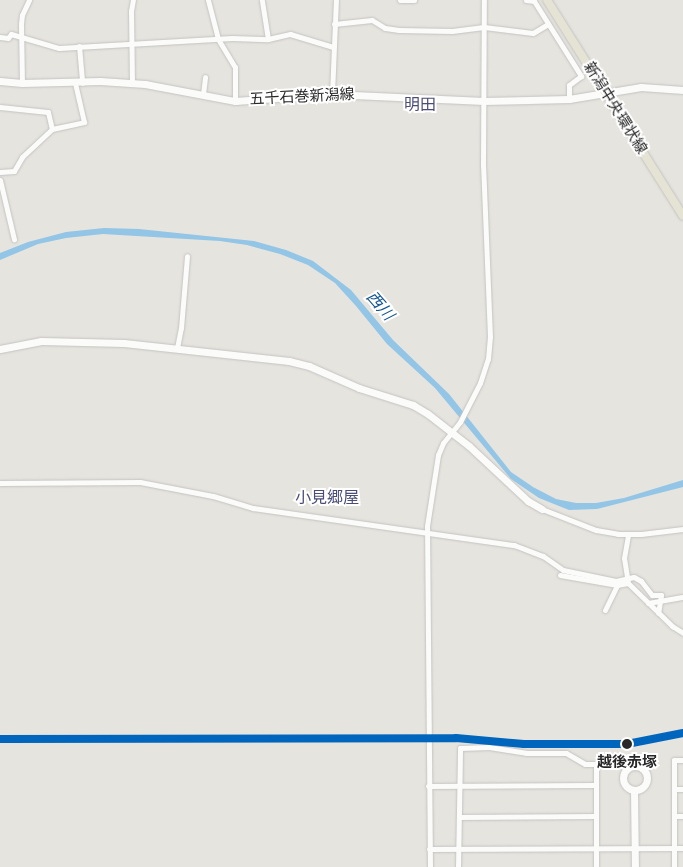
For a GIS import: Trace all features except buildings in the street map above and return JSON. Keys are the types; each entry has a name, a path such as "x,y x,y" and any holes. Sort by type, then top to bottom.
{"main road":[{"name":"新潟中央環状線","path":"547,0 683,216"},
{"name":"五千石巻新潟線","path":"0,81 22,83 100,81 132,83 235,101 332,94 484,101 569,99 641,87 683,90"},
{"path":"0,349 41,341 67,340 177,348 289,361 309,366 359,388 413,405 452,432 524,498 542,509"},
{"path":"634,790 635,867"}],"street":[{"path":"22,83 20,36 22,15 29,0"},
{"path":"132,83 133,0"},
{"path":"208,0 218,39 235,67 235,101"},
{"path":"262,0 268,39"},
{"path":"332,94 336,0"},
{"path":"400,0 414,0"},
{"path":"430,867 427,534 438,455 443,442 460,422 483,376 488,359 490,340 484,166 484,0"},
{"path":"526,0 534,1 581,76 569,85 569,99"},
{"path":"334,24 372,20 385,28 399,30 452,31 484,27 532,33 548,24"},
{"path":"0,37 8,38 11,34 59,48 132,42 174,43 218,39 268,39 290,34 333,47"},
{"path":"0,172 14,171 22,157 52,129 84,122 79,83 79,46"},
{"path":"203,94 205,77"},
{"path":"0,107 48,112 52,129"},
{"path":"0,180 14,239"},
{"path":"177,348 181,328 187,256"},
{"path":"0,483 140,482 213,496 253,508 516,546 543,556 563,570 616,581 628,580"},
{"path":"542,509 596,530 628,536 683,529"},
{"path":"628,536 624,558 628,580 658,613 683,633"},
{"path":"560,575 617,584 634,577 641,581 652,595 661,595 658,613"},
{"path":"606,610 617,584"},
{"path":"648,602 683,596"},
{"path":"458,867 460,748 489,747 526,754 566,752 585,764 596,764 596,867"},
{"path":"674,867 674,760 683,760"},
{"path":"428,786 596,785"},
{"path":"674,789 683,788"},
{"path":"459,816 596,816"},
{"path":"674,816 683,816"},
{"path":"429,849 683,848"}],"water":[{"path":"104,228 139,229 254,241 286,250 313,261 351,290 393,340 449,394 511,472 533,487 556,499 576,503 596,503 624,498 683,480 683,487 597,509 569,510 539,498 511,479 435,388 387,344 335,283 308,265 280,254 247,245 220,241 103,234 66,238 38,244 0,260 0,253 28,242 66,232"}],"transit line":[{"path":"0,739 456,738 524,744 627,744 683,733"}],"place":[{"name":"越後赤塚","path":"627,744"}],"district":[{"name":"明田","path":"420,105"},
{"name":"小見郷屋","path":"327,498"}],"water label":[{"name":"西川","path":"380,306"}]}
